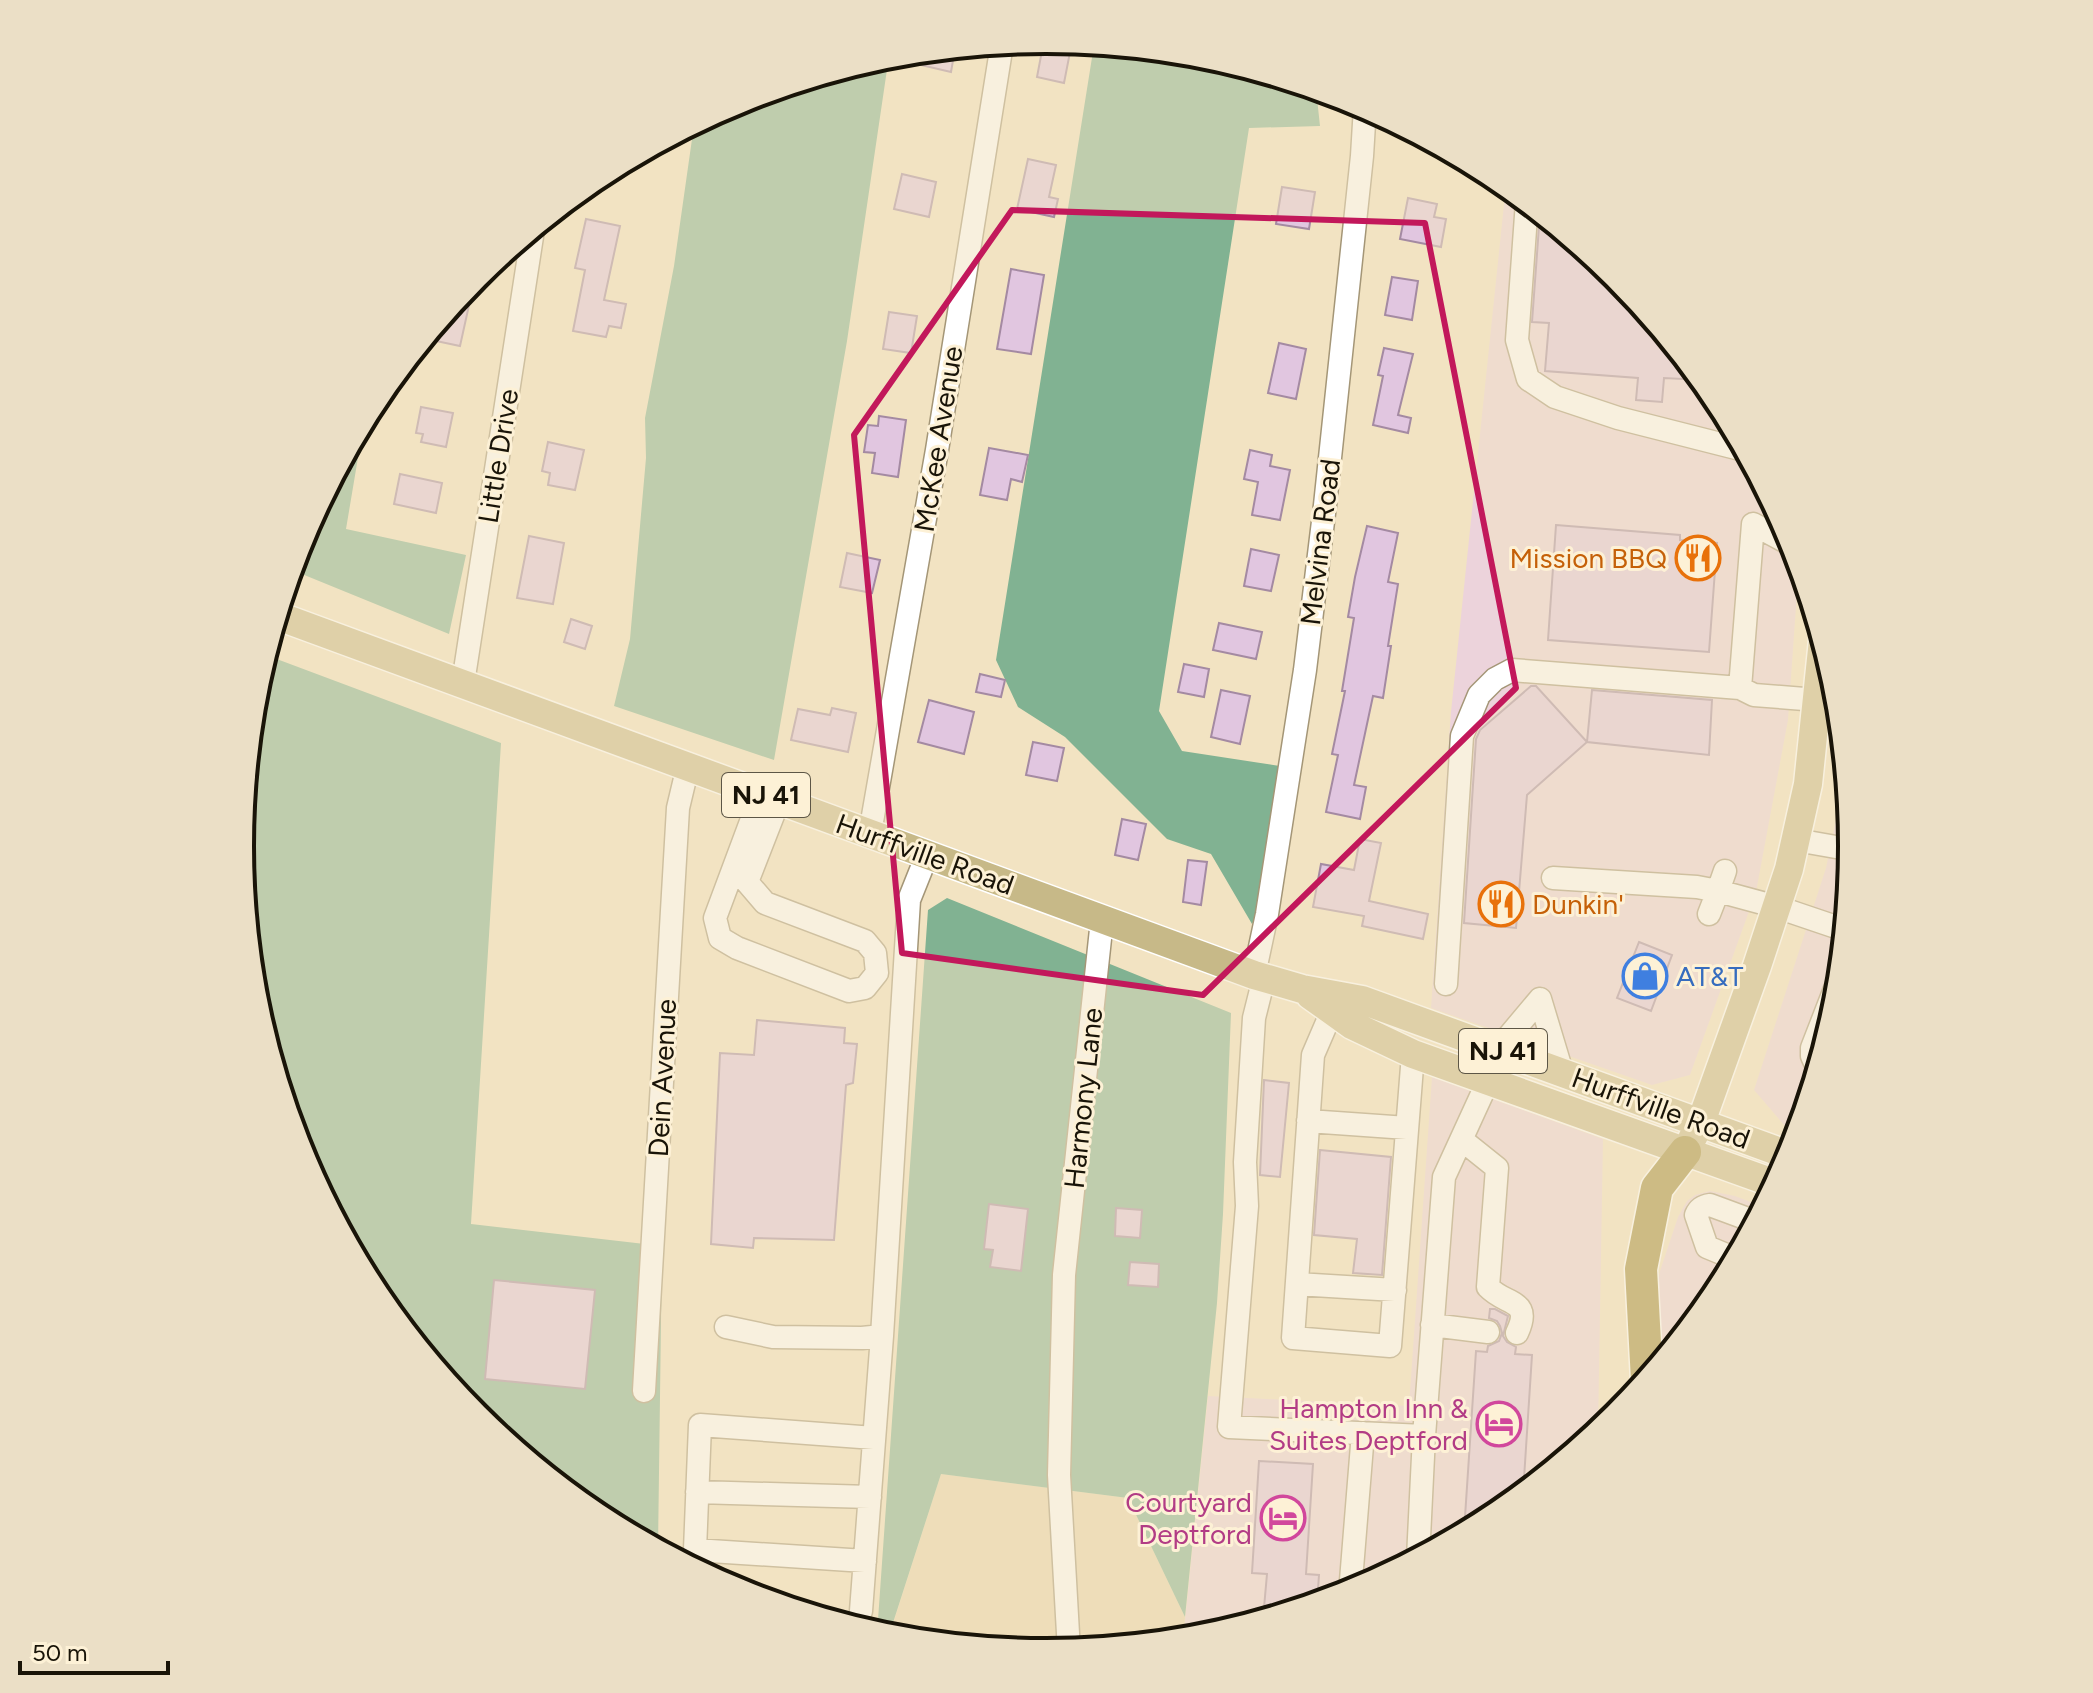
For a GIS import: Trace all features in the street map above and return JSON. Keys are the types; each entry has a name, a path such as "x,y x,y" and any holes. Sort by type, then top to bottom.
{"highway":[{"path":"1646,1364 1641,1269 1657,1188 1685,1152"}],"main road":[{"name":"Hurffville Road","path":"288,619 1102,920 1259,976 1302,989 1362,1000 1778,1151"},
{"path":"1685,1152 1701,1122 1777,907 1796,840 1808,784 1820,674"},
{"name":"Hurffville Road","path":"1302,989 1352,1025 1413,1054 1765,1180"}],"street":[{"name":"McKee Avenue","path":"870,833 937,450 1000,56"},
{"name":"Melvina Road","path":"1363,1433 1229,1427 1247,1206 1245,1162 1254,1018 1305,670 1364,121"},
{"path":"1526,216 1517,340 1528,379 1555,397 1618,418 1731,447"},
{"name":"Little Drive","path":"463,683 531,246"},
{"path":"1740,688 1753,524 1776,536"},
{"path":"1446,984 1462,736 1479,695 1495,679 1512,670 1740,688 1754,695 1817,700"},
{"name":"Dein Avenue","path":"644,1391 678,808 688,766"},
{"path":"765,903 747,882 770,796"},
{"path":"715,918 732,901 765,903 865,941 875,953 877,973 865,988 849,991 737,948 720,938 715,918 770,796"},
{"path":"1796,840 1839,848"},
{"path":"861,1611 882,1336 909,900 927,855"},
{"path":"1553,878 1697,887 1722,881 1777,907 1834,926"},
{"path":"1709,914 1722,881"},
{"name":"Harmony Lane","path":"1068,1638 1059,1475 1064,1275 1102,920"},
{"path":"1498,1049 1540,999 1562,1072"},
{"path":"1332,1011 1313,1055 1293,1338 1390,1346 1413,1054"},
{"path":"1419,1546 1444,1177 1488,1081"},
{"path":"1308,1121 1407,1128"},
{"path":"1462,1140 1497,1168 1488,1287 1495,1295 1517,1304 1522,1311 1523,1320 1517,1333"},
{"path":"1726,1255 1707,1247 1696,1215 1698,1211 1710,1205 1746,1218"},
{"path":"1297,1284 1395,1290"},
{"path":"1432,1325 1488,1332"},
{"path":"726,1327 773,1337 882,1336"},
{"path":"865,1561 695,1550 700,1425 874,1438"},
{"path":"1351,1578 1363,1433 1424,1436"},
{"path":"697,1492 870,1497"}],"highlighted area":[{"path":"1012,210 1425,223 1516,688 1203,995 902,953 854,435"}],"shaded area":[{"path":"1504,200 1569,251 1607,286 1675,364 1733,450 1779,543 1797,592 1788,720 1756,892 1690,1075 1652,1085 1431,1008 1451,712"},
{"path":"1838,812 1837,898 1824,1001 1812,1052 1788,1126 1754,1090 1826,868"},
{"path":"1432,1077 1603,1139 1598,1415 1529,1475 1487,1505 1397,1557 1301,1597 1252,1612 1184,1627 1208,1396 1409,1406"},
{"path":"1710,1191 1754,1203 1705,1287 1662,1344 1656,1293 1660,1271 1678,1217 1687,1201"},
{"path":"941,1474 1128,1498 1185,1617 1184,1627 1098,1637 1046,1639 943,1632 893,1624"}],"green space":[{"path":"1092,56 1201,69 1317,102 1320,126 1249,128 1159,711 1182,751 1293,768 1275,879 1252,924 1211,854 1167,839 1065,737 1018,707 996,660"},
{"path":"887,70 847,341 774,760 614,706 630,639 646,458 645,418 674,266 692,138 743,114 792,96"},
{"path":"359,452 346,529 466,555 449,634 303,574 314,543"},
{"path":"277,659 501,743 471,1224 662,1246 658,1537 564,1475 486,1407 451,1369 418,1329 360,1243 314,1150 281,1052 269,1001 256,898 256,795 261,743"},
{"path":"947,898 1231,1013 1217,1303 1185,1617 1128,1498 941,1474 893,1624 878,1621 928,910"}],"building":[{"path":"1041,54 1069,55 1064,83 1037,77"},
{"path":"953,60 951,72 921,65 943,61"},
{"path":"1028,159 1056,165 1049,197 1058,199 1054,217 1017,209"},
{"path":"902,174 936,182 929,217 894,209"},
{"path":"1282,187 1315,192 1309,229 1276,224"},
{"path":"1408,198 1437,204 1434,217 1446,219 1441,247 1400,239"},
{"path":"586,219 620,226 604,300 626,304 621,328 609,326 606,337 573,331 585,270 575,268"},
{"path":"1539,226 1607,286 1686,379 1664,378 1662,402 1636,400 1638,378 1545,371 1549,323 1532,322"},
{"path":"1011,269 1044,275 1031,354 997,349"},
{"path":"1392,277 1418,281 1412,320 1385,315"},
{"path":"469,304 460,346 437,341"},
{"path":"889,312 917,316 911,353 883,349"},
{"path":"1279,343 1306,349 1296,399 1268,393"},
{"path":"1384,348 1413,354 1398,415 1411,418 1408,433 1373,425 1383,376 1378,375"},
{"path":"421,407 453,413 446,447 421,442 423,434 416,433"},
{"path":"879,416 906,420 898,477 872,473 875,453 864,452 868,425 878,426"},
{"path":"548,442 584,450 575,490 548,485 550,473 542,471"},
{"path":"989,448 1028,455 1022,482 1011,479 1007,500 980,495"},
{"path":"1250,450 1272,455 1270,466 1290,470 1280,520 1252,515 1258,482 1244,479"},
{"path":"400,474 442,483 436,513 394,504"},
{"path":"1556,525 1680,535 1680,540 1717,543 1709,652 1548,640"},
{"path":"1367,526 1398,533 1388,582 1398,584 1383,698 1373,696 1354,785 1366,787 1360,819 1326,812 1338,755 1332,754 1345,691 1342,691 1354,618 1348,617"},
{"path":"529,536 564,543 553,604 517,598"},
{"path":"1251,549 1279,555 1271,591 1244,586"},
{"path":"847,553 880,560 872,593 840,587"},
{"path":"571,619 592,626 585,649 564,642"},
{"path":"1219,623 1262,632 1256,659 1213,650"},
{"path":"1184,664 1209,669 1204,697 1178,692"},
{"path":"980,674 1005,680 1001,697 976,692"},
{"path":"1531,686 1536,686 1587,742 1527,795 1516,928 1464,923 1476,739 1480,730"},
{"path":"1221,690 1250,696 1240,744 1211,737"},
{"path":"1592,690 1712,700 1709,755 1587,742"},
{"path":"929,700 974,712 964,754 918,742"},
{"path":"832,708 856,713 848,752 791,740 798,709 830,715"},
{"path":"1033,742 1064,748 1057,781 1026,775"},
{"path":"1122,819 1146,824 1138,860 1115,855"},
{"path":"1360,839 1381,843 1369,901 1428,914 1423,939 1362,926 1364,916 1313,907 1321,864 1354,870"},
{"path":"1188,860 1207,862 1201,905 1183,902"},
{"name":"AT&T","path":"1639,942 1672,955 1651,1011 1617,998"},
{"path":"757,1020 845,1028 844,1043 857,1044 853,1083 846,1085 834,1240 754,1238 753,1248 711,1244 720,1053 754,1055"},
{"path":"1264,1080 1289,1083 1280,1177 1260,1175"},
{"path":"1320,1150 1391,1157 1382,1275 1353,1273 1357,1239 1314,1235"},
{"path":"989,1204 1028,1209 1021,1271 990,1267 993,1250 984,1249"},
{"path":"1116,1208 1142,1210 1140,1238 1115,1236"},
{"path":"1130,1262 1159,1264 1158,1287 1128,1285"},
{"path":"494,1280 595,1290 585,1389 485,1379"},
{"name":"Hampton Inn & Suites Deptford","path":"1490,1309 1508,1316 1503,1336 1516,1347 1515,1354 1532,1355 1524,1479 1468,1517 1465,1517 1476,1351 1487,1352 1488,1346 1499,1341 1502,1333 1497,1321 1489,1318"},
{"name":"Courtyard Deptford","path":"1259,1461 1313,1464 1306,1574 1319,1575 1318,1591 1264,1608 1267,1574 1252,1573"}],"place":[{"name":"Mission BBQ","path":"1698,558"},
{"name":"Dunkin'","path":"1501,904"},
{"name":"AT&T","path":"1645,976"},
{"name":"Hampton Inn & Suites Deptford","path":"1499,1424"},
{"name":"Courtyard Deptford","path":"1283,1518"}]}
